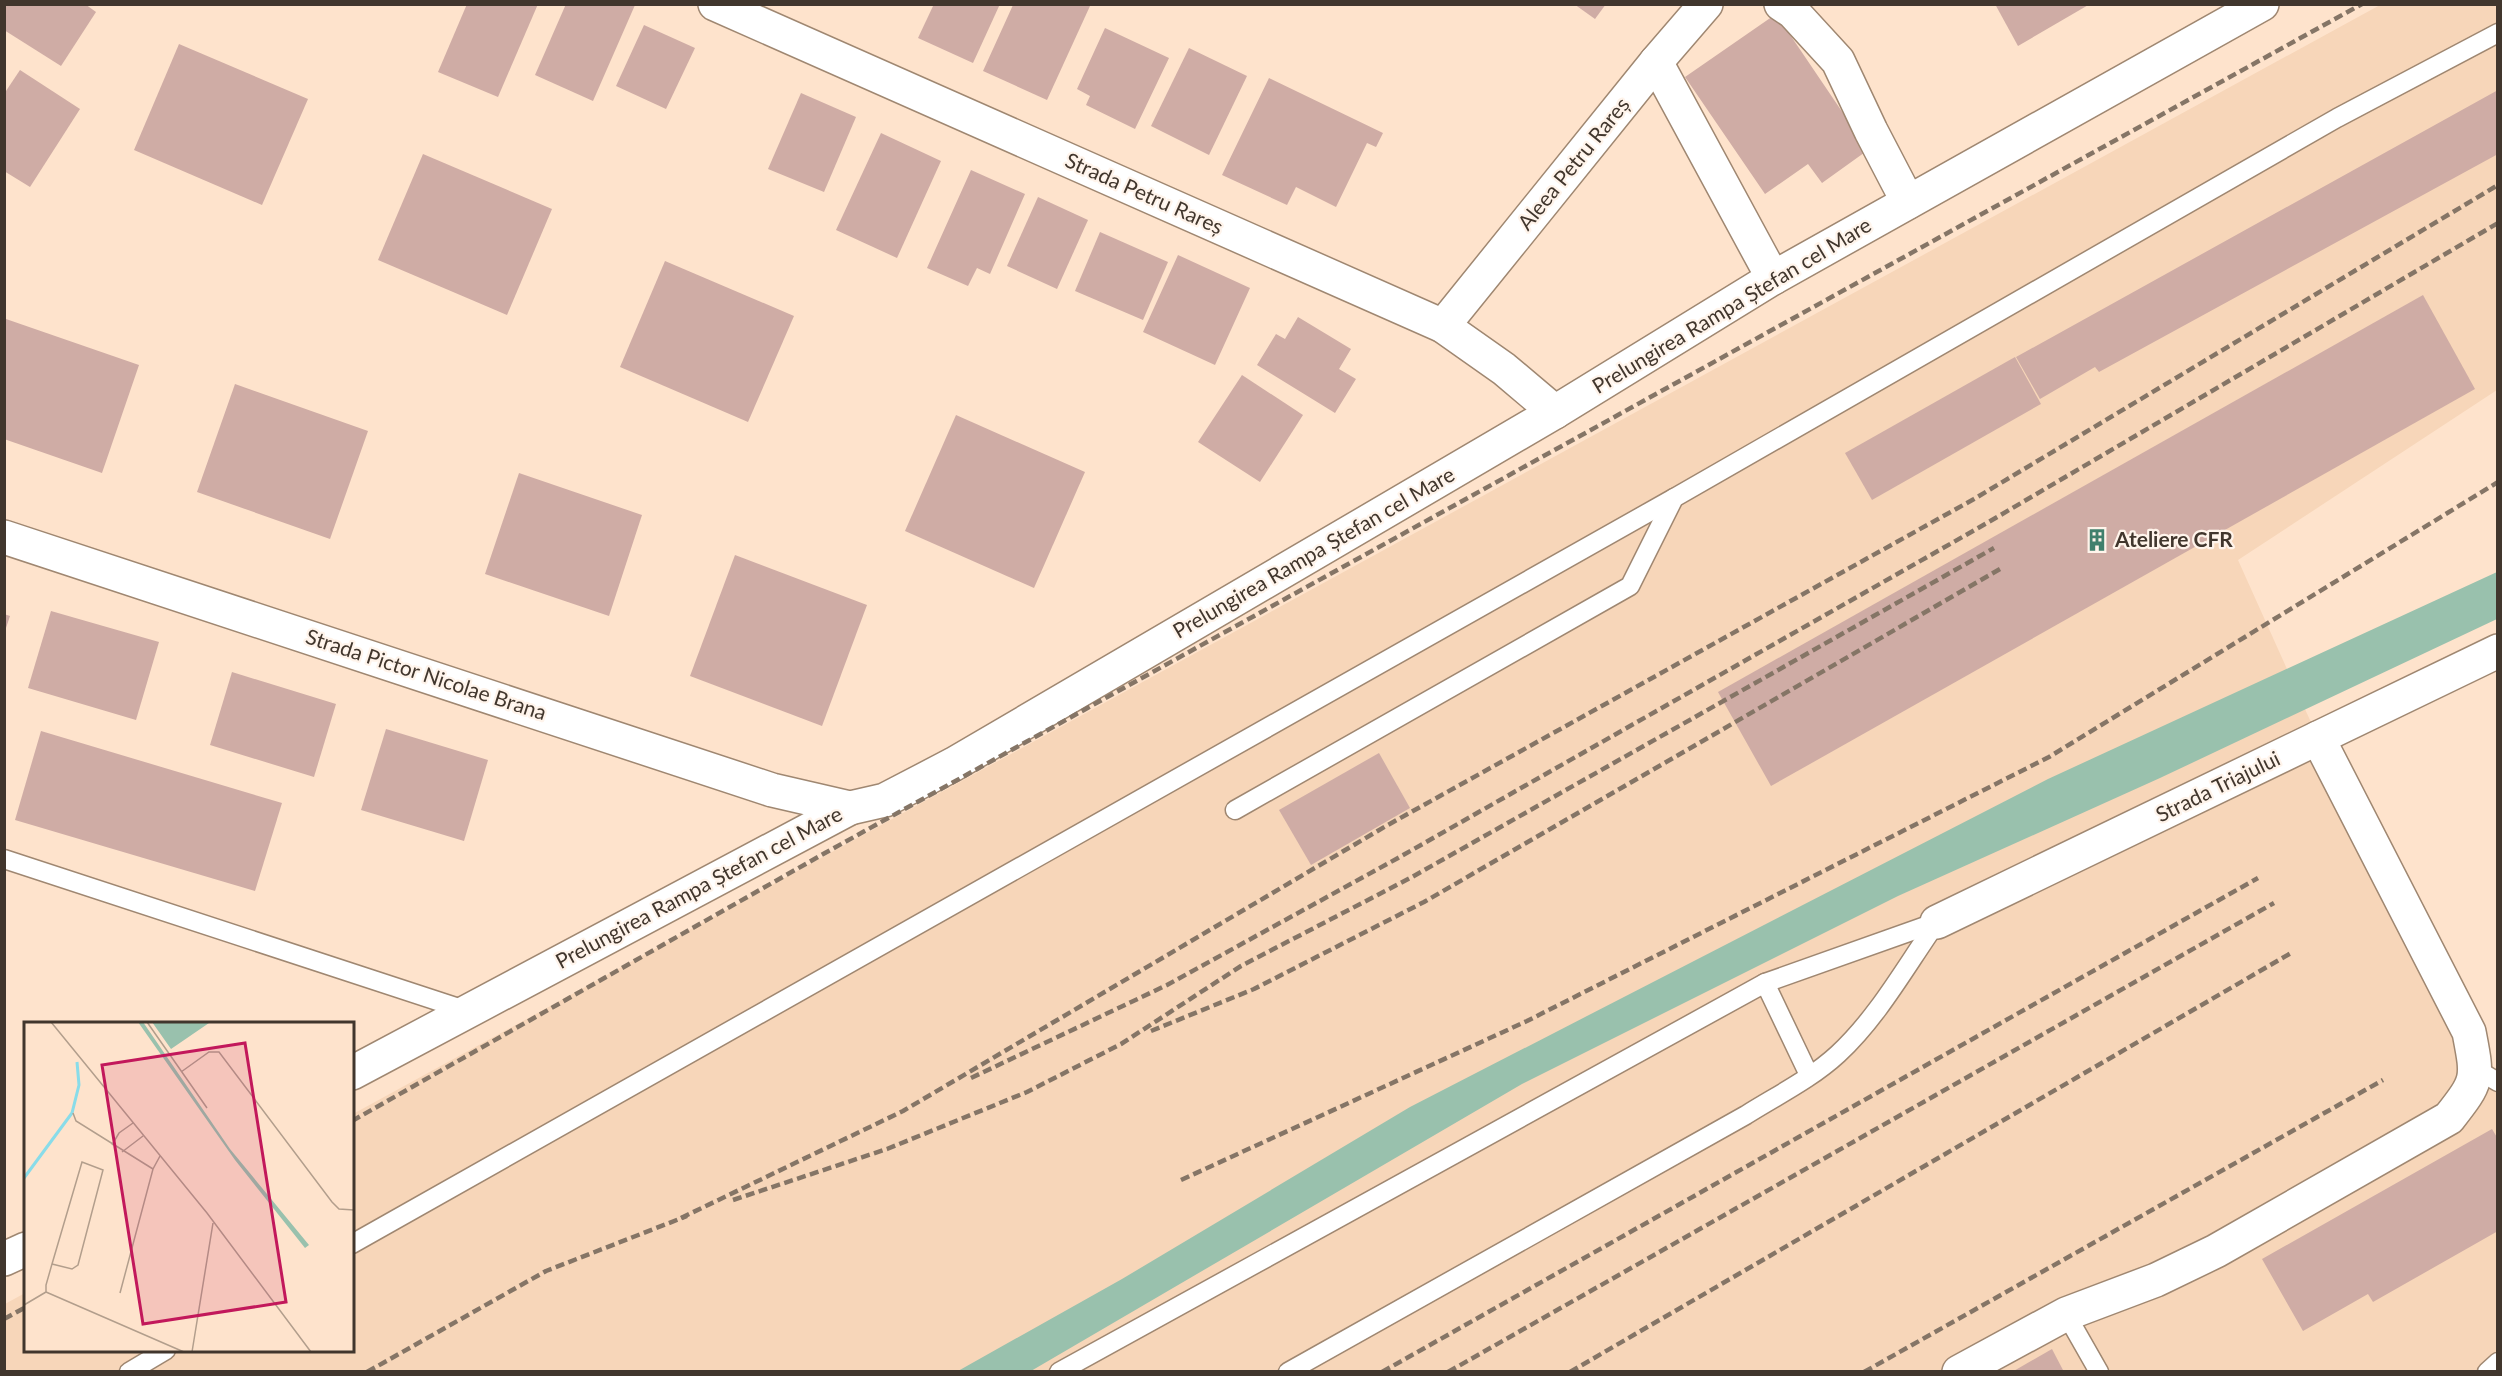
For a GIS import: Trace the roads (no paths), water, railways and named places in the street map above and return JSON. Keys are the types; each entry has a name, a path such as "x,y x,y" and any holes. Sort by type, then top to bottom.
{"street":[{"name":"Strada Petru Rareș","path":"715,4 1443,326 1504,369 1555,412"},
{"name":"Aleea Petru Rareș","path":"1443,326 1656,62 1706,4"},
{"path":"1781,4 1793,12 1838,61 1908,201"},
{"name":"Prelungirea Rampa Ștefan cel Mare","path":"354,1072 850,808 885,800 954,764 1555,412 1773,278 2262,4"},
{"path":"1656,62 1773,278"},
{"name":"Strada Pictor Nicolae Brana","path":"4,537 772,790 850,808"},
{"name":"Strada Triajului","path":"1937,922 2498,651"},
{"path":"1959,1371 2066,1314 2156,1280 2216,1251 2449,1118 2471,1091 2487,1076 2469,1032 2318,738"},
{"path":"4,1259 24,1251"}],"lane":[{"path":"354,1243 1674,498 2337,118 2498,33"},
{"path":"1235,810 1630,586 1674,498"},
{"path":"4,859 468,1011"},
{"path":"1059,1371 1765,983 1937,922"},
{"path":"1288,1371 1746,1116 1809,1076 1837,1055 1869,1020 1937,922"},
{"path":"1765,983 1809,1076"},
{"path":"2066,1314 2099,1371"},
{"path":"129,1371 162,1352"},
{"path":"2487,1371 2498,1362"}],"railway":[{"path":"354,1120 825,853 2362,4"},
{"path":"681,1218 903,1111 1386,826 1974,499 2498,185"},
{"path":"971,1078 1167,985 1398,858 1987,523 2498,223"},
{"path":"1181,1180 1527,1021 2049,757 2498,482"},
{"path":"733,1200 887,1149 1027,1092 1121,1044 1241,966 1412,877 1994,548"},
{"path":"1151,1031 1254,989 1424,902 2000,569"},
{"path":"1382,1372 2258,878"},
{"path":"1448,1372 2274,903"},
{"path":"1570,1372 2291,953"},
{"path":"1864,1372 2383,1080"},
{"path":"367,1372 546,1271 687,1216"},
{"path":"4,1319 24,1308"}],"place":[{"name":"Ateliere CFR","path":"2097,540"}]}
